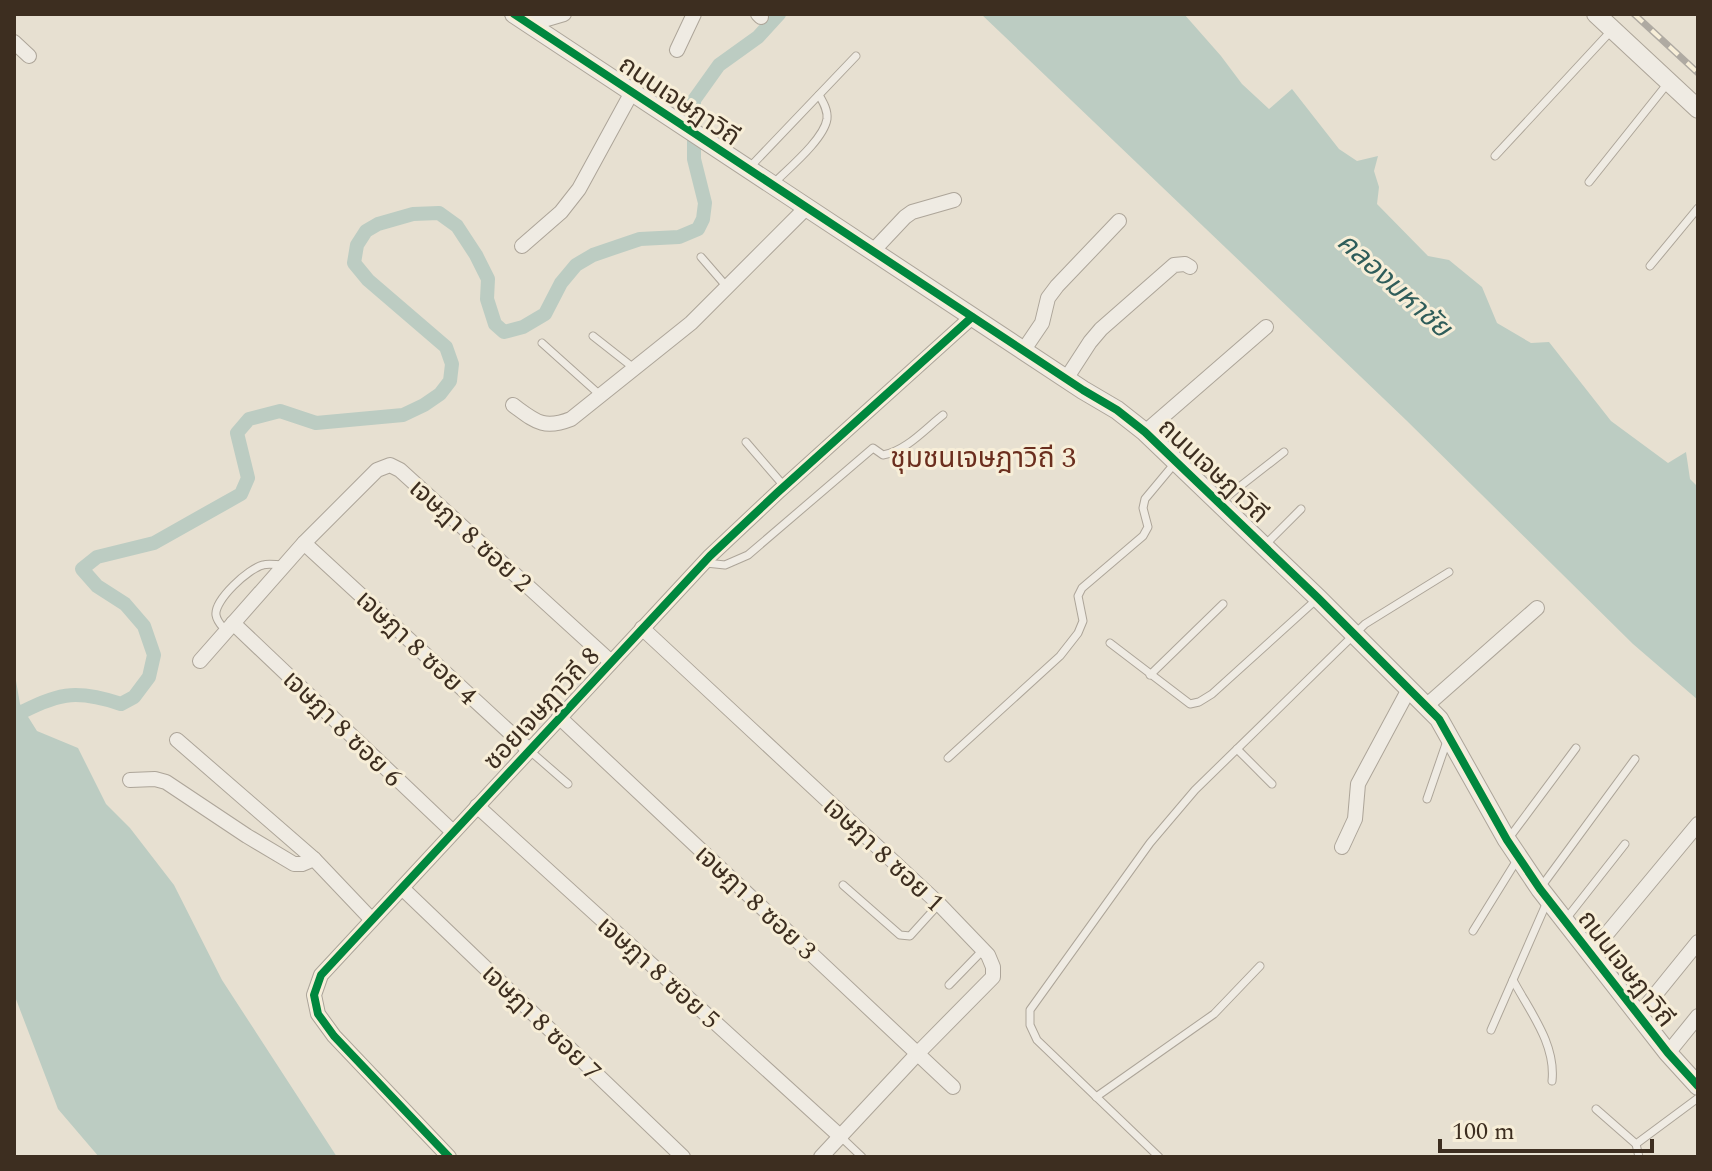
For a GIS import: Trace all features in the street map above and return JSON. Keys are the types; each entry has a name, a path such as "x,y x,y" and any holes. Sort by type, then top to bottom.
{"street":[{"path":"522,19 564,14"},
{"path":"677,50 694,14"},
{"path":"1596,14 1698,109"},
{"name":"ถนนเจษฎาวิถี","path":"522,19 872,252 1117,410 1145,432 1265,545 1439,719 1518,858 1638,1016 1698,1086"},
{"path":"14,42 29,56"},
{"path":"522,246 561,212 579,189 632,92"},
{"path":"872,252 912,212 954,200"},
{"path":"513,405 546,425 571,419 691,323 806,208"},
{"path":"1023,351 1042,323 1048,298 1119,221"},
{"path":"1066,379 1101,329 1174,265 1190,267"},
{"name":"ซอยเจษฎาวิถี 8","path":"449,1157 334,1036 318,1014 314,995 321,975 704,563 972,317"},
{"path":"1145,432 1266,327"},
{"name":"เจษฎา 8 ซอย 2","path":"200,661 304,543 377,470 390,465 400,470 611,662"},
{"name":"เจษฎา 8 ซอย 4","path":"304,543 529,750"},
{"path":"1426,706 1537,608"},
{"name":"เจษฎา 8 ซอย 6","path":"230,627 453,832"},
{"name":"เจษฎา 8 ซอย 1","path":"642,628 939,904 983,950"},
{"path":"1342,847 1355,819 1358,784 1409,689"},
{"name":"เจษฎา 8 ซอย 3","path":"559,717 953,1087"},
{"path":"177,740 314,859 372,920"},
{"path":"130,780 166,782 294,864 314,859"},
{"name":"เจษฎา 8 ซอย 5","path":"477,806 841,1137"},
{"path":"247,836 263,814"},
{"path":"1590,954 1698,824"},
{"name":"เจษฎา 8 ซอย 7","path":"402,888 683,1157"},
{"path":"1638,1016 1698,942"},
{"path":"821,1157 993,977 993,967 983,950"},
{"path":"1668,1053 1698,1016"}],"lane":[{"path":"1495,156 1613,29"},
{"path":"747,169 856,56"},
{"path":"1589,182 1670,82"},
{"path":"771,185 822,134 827,119 819,95"},
{"path":"1650,266 1698,208"},
{"path":"701,257 727,287"},
{"path":"593,336 635,369"},
{"path":"542,343 601,396"},
{"path":"704,563 725,565 748,555 873,448 883,455 892,453 943,415"},
{"path":"746,442 785,486"},
{"path":"1220,502 1284,452"},
{"path":"948,758 1060,656 1078,633 1083,621 1078,596 1082,588 1143,536 1148,527 1143,508 1145,499 1177,462"},
{"path":"1265,545 1301,509"},
{"path":"230,627 219,623 216,606 239,580 264,564 285,565"},
{"path":"1159,1157 1037,1040 1030,1025 1030,1010 1150,843 1195,790 1354,635 1377,616 1449,572"},
{"path":"1110,643 1190,704 1212,694 1318,598"},
{"path":"1150,675 1223,604"},
{"path":"1427,799 1449,735"},
{"path":"1507,840 1576,748"},
{"path":"1237,749 1272,784"},
{"path":"529,750 568,784"},
{"path":"1491,1030 1544,894 1635,759"},
{"path":"1564,921 1625,844"},
{"path":"1473,931 1518,858"},
{"path":"843,885 900,935 910,936 939,904"},
{"path":"949,985 983,950"},
{"path":"1096,1097 1214,1014 1260,966"},
{"path":"1513,980 1546,1040 1554,1069 1552,1081"},
{"path":"1636,1144 1698,1098"},
{"path":"1596,1109 1636,1144 1639,1157"},
{"path":"841,1137 862,1157"}],"water":[{"name":"คลองมหาชัย","path":"981,14 1184,14 1242,84 1269,109 1292,89 1339,149 1357,161 1378,156 1374,171 1379,187 1377,204 1428,256 1449,260 1482,287 1497,323 1531,343 1549,342 1611,421 1668,463 1686,452 1690,479 1698,487 1698,700 1633,644 1406,420"},
{"path":"14,669 20,704 37,731 78,748 106,804 130,828 174,885 222,980 337,1157 99,1157 58,1109 14,994"}],"waterway":[{"path":"14,716 66,696 90,696 121,704 134,697 149,677 154,655 144,626 125,604 97,586 82,569 97,557 154,543 241,494 248,478 237,433 249,419 280,411 316,423 403,415 440,394 450,381 452,364 446,347 368,280 354,263 357,245 366,231 378,224 413,214 439,213 457,226 476,255 488,279 487,299 495,324 504,332 523,327 545,314 561,283 576,265 593,255 640,239 679,237 698,229 705,203 694,159 694,100 719,65 758,37 779,14"}],"railway":[{"path":"1634,14 1698,73"}],"cycle path":[{"path":"514,14 1117,410 1145,432 1439,719 1507,840 1540,889 1668,1053 1698,1086"},
{"path":"449,1157 334,1036 318,1014 314,995 321,975 710,556 972,317"}],"district":[{"name":"ชุมชนเจษฎาวิถี 3","path":"983,457"}]}
